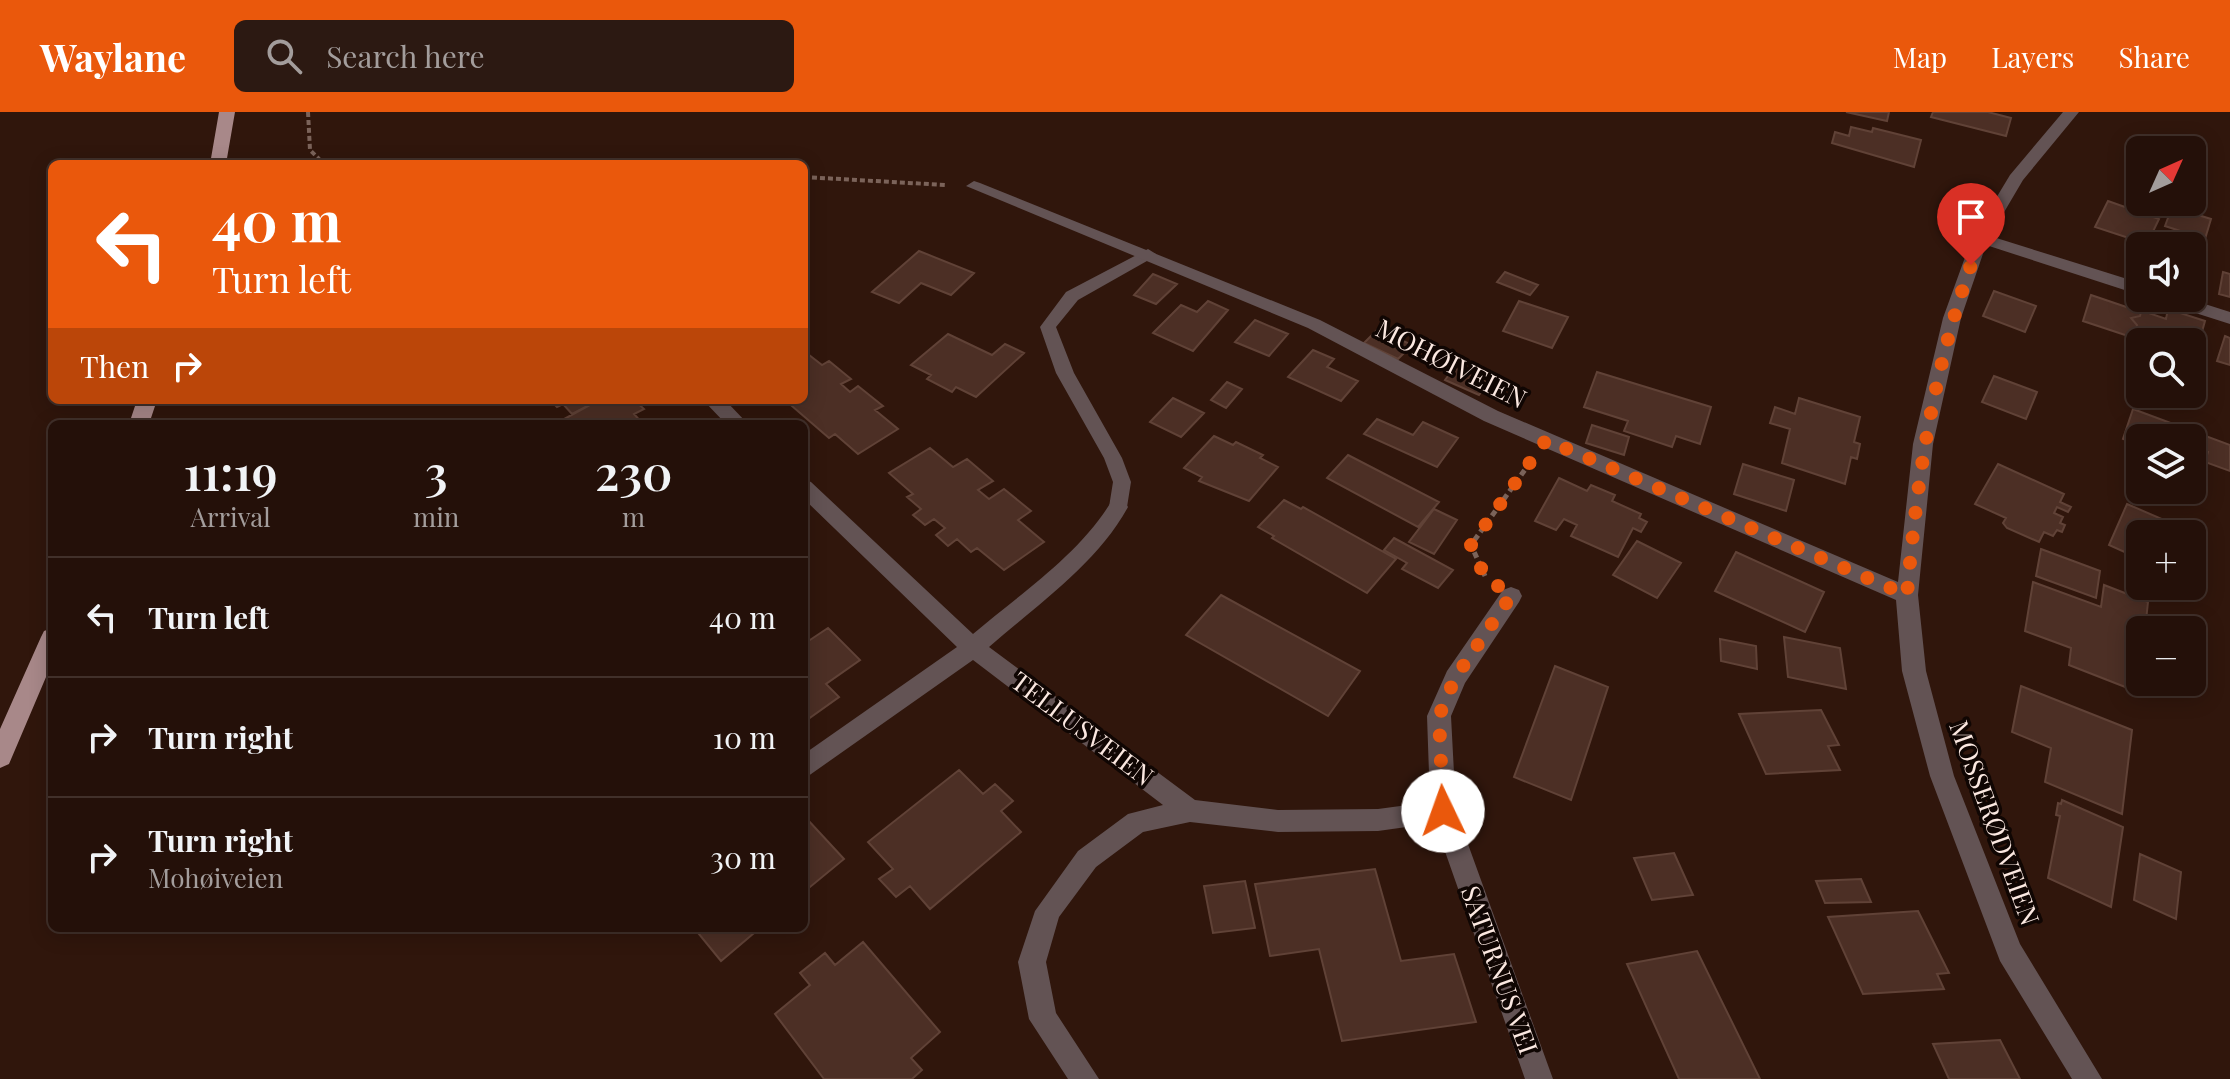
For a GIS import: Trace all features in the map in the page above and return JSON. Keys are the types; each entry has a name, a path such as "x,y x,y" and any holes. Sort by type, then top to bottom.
{"main road":[{"path":"219,160 227,112"},
{"path":"0,757 48,646"}],"street":[{"name":"MOSSERØDVEIEN","path":"2071,112 2016,178 1980,238 1952,318 1931,401 1916,494 1907,595 1914,671 1942,776 2010,952 2088,1079"},
{"name":"MOHØIVEIEN","path":"974,186 1148,254 1314,324 1491,416 1907,595"},
{"path":"1980,238 2126,285"},
{"path":"2206,310 2230,318"},
{"path":"717,404 734,420"},
{"name":"TELLUSVEIEN","path":"808,491 973,648 1190,811"},
{"path":"808,765 973,648 1086,549 1107,526 1118,507"},
{"name":"SATURNUS VEI","path":"1511,596 1455,678 1439,716 1443,811 1539,1079"},
{"name":"TELLUSVEIEN","path":"1085,1079 1043,1019 1032,962 1048,911 1087,859 1137,822 1190,811 1278,821 1378,820 1443,811"}],"lane":[{"path":"1118,507 1122,482 1113,458 1065,373 1048,327 1072,296 1148,254"}],"path":[{"path":"308,112 310,150 320,160"},
{"path":"808,177 974,186"},
{"path":"1511,596 1484,575 1471,545 1546,440"}],"building":[{"path":"1846,112 1889,112 1887,121"},
{"path":"1933,112 1988,112 2011,118 2006,136 1931,117"},
{"path":"1851,127 1872,132 1873,128 1921,140 1914,167 1832,143 1835,132 1849,136"},
{"path":"2108,201 2126,207 2126,216 2159,219 2153,232 2126,232 2126,237 2095,227"},
{"path":"2169,216 2211,219 2206,236 2206,232 2183,232 2165,226"},
{"path":"919,251 974,273 951,295 921,283 899,303 872,292"},
{"path":"1505,272 1538,285 1530,295 1497,282"},
{"path":"2223,272 2230,274 2230,297 2219,294"},
{"path":"1153,274 1177,284 1156,304 1134,295"},
{"path":"1994,291 2036,306 2025,332 1983,316"},
{"path":"2091,295 2126,307 2126,312 2141,312 2140,316 2131,318 2136,328 2126,328 2126,335 2083,321"},
{"path":"1208,301 1228,310 1193,351 1153,333 1181,305 1197,312"},
{"path":"1519,301 1568,317 1552,348 1503,331"},
{"path":"2141,312 2146,312 2166,319 2167,312 2177,312 2205,321 2203,328 2136,328 2131,318 2140,316"},
{"path":"1255,320 1288,334 1269,356 1235,342"},
{"path":"1378,329 1412,345 1398,359 1364,343"},
{"path":"948,334 992,355 1005,344 1024,353 976,397 956,387 952,392 927,379 931,375 911,365"},
{"path":"2225,336 2230,338 2230,365 2217,361"},
{"path":"1313,350 1334,359 1327,367 1358,381 1341,401 1288,377"},
{"path":"808,354 822,365 829,361 851,379 841,384 850,392 858,386 883,406 875,410 898,429 858,454 835,434 829,438 790,404 808,404"},
{"path":"1454,368 1488,383 1479,395 1445,380"},
{"path":"1597,372 1711,407 1700,444 1676,436 1672,447 1624,431 1628,421 1584,407"},
{"path":"1994,376 2037,392 2026,419 1982,402"},
{"path":"1227,382 1242,389 1226,408 1211,400"},
{"path":"1173,398 1204,413 1181,437 1150,422"},
{"path":"1799,398 1860,417 1854,442 1860,444 1857,459 1851,457 1845,484 1782,463 1790,429 1770,423 1775,407 1795,414"},
{"path":"563,404 591,404 572,414"},
{"path":"592,404 638,404 644,409 634,414 639,420 562,420"},
{"path":"2133,409 2173,424 2128,424"},
{"path":"1377,419 1413,435 1423,422 1458,438 1437,467 1364,434"},
{"path":"1592,425 1629,437 1624,455 1586,443"},
{"path":"1214,436 1263,455 1260,458 1278,467 1249,501 1199,481 1202,477 1184,468"},
{"path":"2206,436 2230,445 2230,471 2206,462"},
{"path":"930,448 953,467 967,459 993,481 978,490 989,499 1004,489 1031,511 1018,520 1044,542 1004,570 977,548 971,552 957,539 948,546 936,535 945,528 934,519 925,525 913,515 921,509 907,497 913,494 889,473"},
{"path":"1348,455 1439,502 1418,527 1327,478"},
{"path":"1743,464 1794,480 1786,511 1734,494"},
{"path":"1998,464 2064,494 2060,502 2071,507 2068,512 2057,507 2054,513 2063,517 2060,523 2065,525 2062,532 2057,530 2053,536 2044,532 2039,542 2007,528 2003,523 2006,518 1975,504"},
{"path":"1559,478 1587,491 1591,485 1615,495 1612,501 1641,514 1639,518 1647,522 1641,532 1633,528 1618,557 1571,536 1577,525 1564,519 1556,530 1535,521"},
{"path":"1284,500 1301,509 1303,507 1396,559 1367,593 1258,527"},
{"path":"2127,504 2164,520 2126,520 2126,553 2109,545"},
{"path":"1434,509 1457,520 1434,554 1409,542"},
{"path":"1394,538 1453,570 1438,588 1402,569 1407,563 1384,550"},
{"path":"1637,541 1681,563 1657,598 1613,575"},
{"path":"2041,549 2100,571 2096,598 2036,576"},
{"path":"1736,552 1824,592 1805,632 1715,591"},
{"path":"2033,582 2101,607 2104,585 2126,594 2126,600 2148,602 2146,616 2126,616 2126,687 2069,665 2071,648 2025,631"},
{"path":"1221,595 1360,671 1328,716 1186,635"},
{"path":"828,628 860,660 826,684 839,697 808,719 808,641"},
{"path":"1784,637 1840,648 1846,689 1788,677"},
{"path":"1720,639 1756,646 1757,669 1721,661"},
{"path":"1555,666 1608,687 1571,800 1514,777"},
{"path":"2021,686 2132,730 2122,814 2045,782 2051,748 2012,732"},
{"path":"1821,710 1839,745 1828,746 1840,770 1766,774 1739,714"},
{"path":"959,770 983,794 995,784 1013,801 1001,811 1021,832 930,909 910,886 896,897 879,879 893,869 868,842"},
{"path":"2062,800 2123,827 2111,907 2048,878 2060,816 2056,815 2058,803 2061,804"},
{"path":"808,820 844,859 808,889"},
{"path":"1674,853 1693,895 1652,900 1634,858"},
{"path":"2140,854 2181,872 2176,919 2134,900"},
{"path":"1375,869 1401,961 1454,954 1476,1022 1342,1041 1319,949 1270,956 1255,884"},
{"path":"1861,879 1871,902 1825,903 1816,881"},
{"path":"1245,881 1255,928 1213,933 1204,886"},
{"path":"1918,911 1949,973 1937,974 1944,989 1863,994 1828,917"},
{"path":"697,932 755,932 721,961"},
{"path":"863,942 940,1032 911,1058 922,1070 912,1079 824,1079 775,1014 810,985 800,973 825,953 835,965"},
{"path":"1697,951 1760,1079 1679,1079 1627,964"},
{"path":"2000,1040 2020,1079 1949,1079 1933,1044"}],"route":[{"path":"1443,811 1439,716 1455,678 1511,596 1484,575 1471,545 1546,440 1907,595 1916,494 1931,401 1952,318 1971,265"}]}
